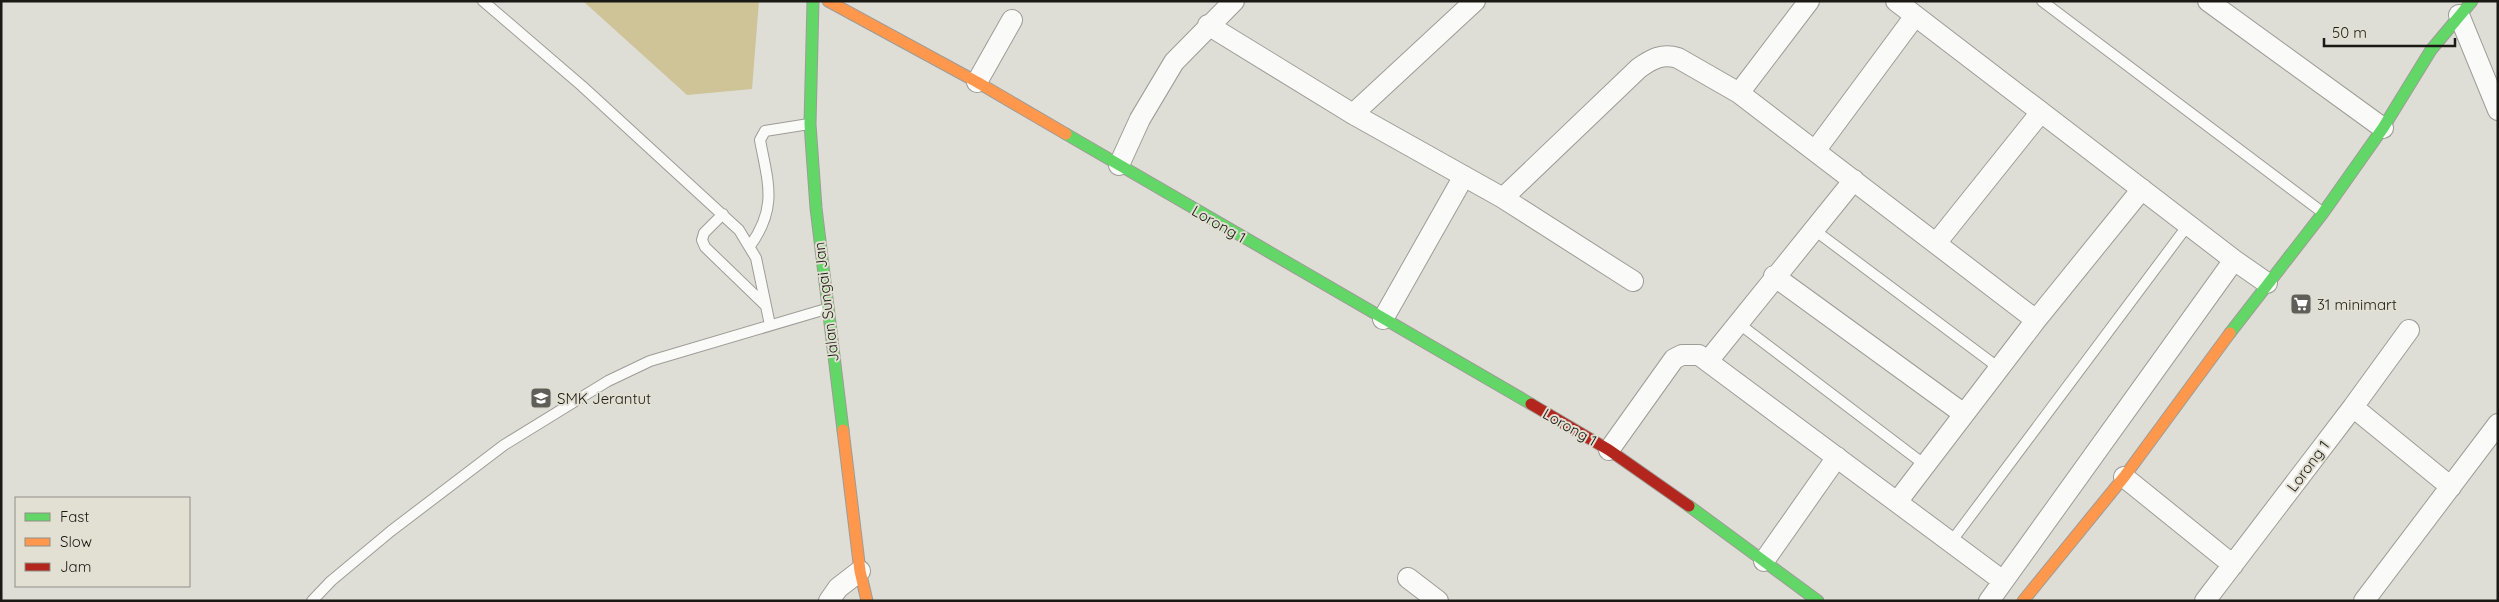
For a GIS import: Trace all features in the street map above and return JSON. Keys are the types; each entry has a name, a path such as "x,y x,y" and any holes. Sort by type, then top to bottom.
{"street":[{"name":"Jalan Sungai Jan","path":"813,1 817,35 810,124 816,208 860,571 867,601"},
{"name":"Lorong 1","path":"828,1 977,82 1609,450 1647,475 1818,601"},
{"path":"845,1 873,25"},
{"path":"1118,165 1140,119 1169,69 1208,25 1234,1"},
{"path":"1353,114 1475,1"},
{"path":"1739,93 1809,1"},
{"path":"1896,1 2234,260 2268,283"},
{"path":"2208,1 2230,7 2383,128"},
{"path":"2023,601 2124,477 2268,283 2323,213 2383,128 2431,50 2466,8"},
{"path":"2466,8 2498,110"},
{"path":"1815,150 1915,16"},
{"path":"977,82 1012,20"},
{"path":"844,25 851,23 873,25"},
{"path":"1208,25 1353,114 1504,198 1633,281"},
{"path":"1504,198 1639,68 1654,58 1668,55 1678,58 1739,93 1937,242 2036,320"},
{"path":"1937,242 2041,112"},
{"path":"1383,320 1464,176"},
{"path":"1708,361 1774,276 1854,180"},
{"path":"1897,502 2036,320 2142,189"},
{"path":"1989,601 2234,260"},
{"path":"1774,276 1964,414"},
{"name":"Lorong 1","path":"2205,601 2353,407 2409,330"},
{"path":"1609,450 1674,359 1690,354 1699,355 2003,581"},
{"path":"2353,407 2451,486"},
{"path":"2364,601 2498,424"},
{"path":"1764,561 1837,457"},
{"path":"2124,477 2233,565"},
{"path":"829,601 838,588 860,571"},
{"path":"1408,578 1438,601"}],"lane":[{"path":"483,1 582,86 739,230 756,258 770,325"},
{"path":"2042,1 2323,213"},
{"path":"750,246 762,228 768,213 769,188 760,140 762,134 766,130 810,124"},
{"path":"723,214 704,233 702,240 705,247 766,306"},
{"path":"1951,542 2188,225"},
{"path":"1812,229 1999,368"},
{"path":"312,601 331,581 392,531 504,445 608,382 650,361 827,308"},
{"path":"1738,323 1925,465"}],"shaded area":[{"path":"583,1 759,1 752,89 687,95"}],"traffic: fast":[{"path":"813,1 810,124 816,208 843,430"},
{"path":"2230,333 2323,213 2383,128 2431,50 2472,1"},
{"path":"1066,134 1531,404"},
{"path":"1689,506 1818,601"}],"traffic: slow":[{"path":"828,1 977,82 1066,134"},
{"path":"2023,601 2124,477 2230,333"},
{"path":"843,430 860,571 867,601"}],"traffic: jam":[{"path":"1531,404 1609,450 1689,506"}],"place":[{"name":"31 minimart","path":"2301,304"},
{"name":"SMK Jerantut","path":"541,398"}]}
